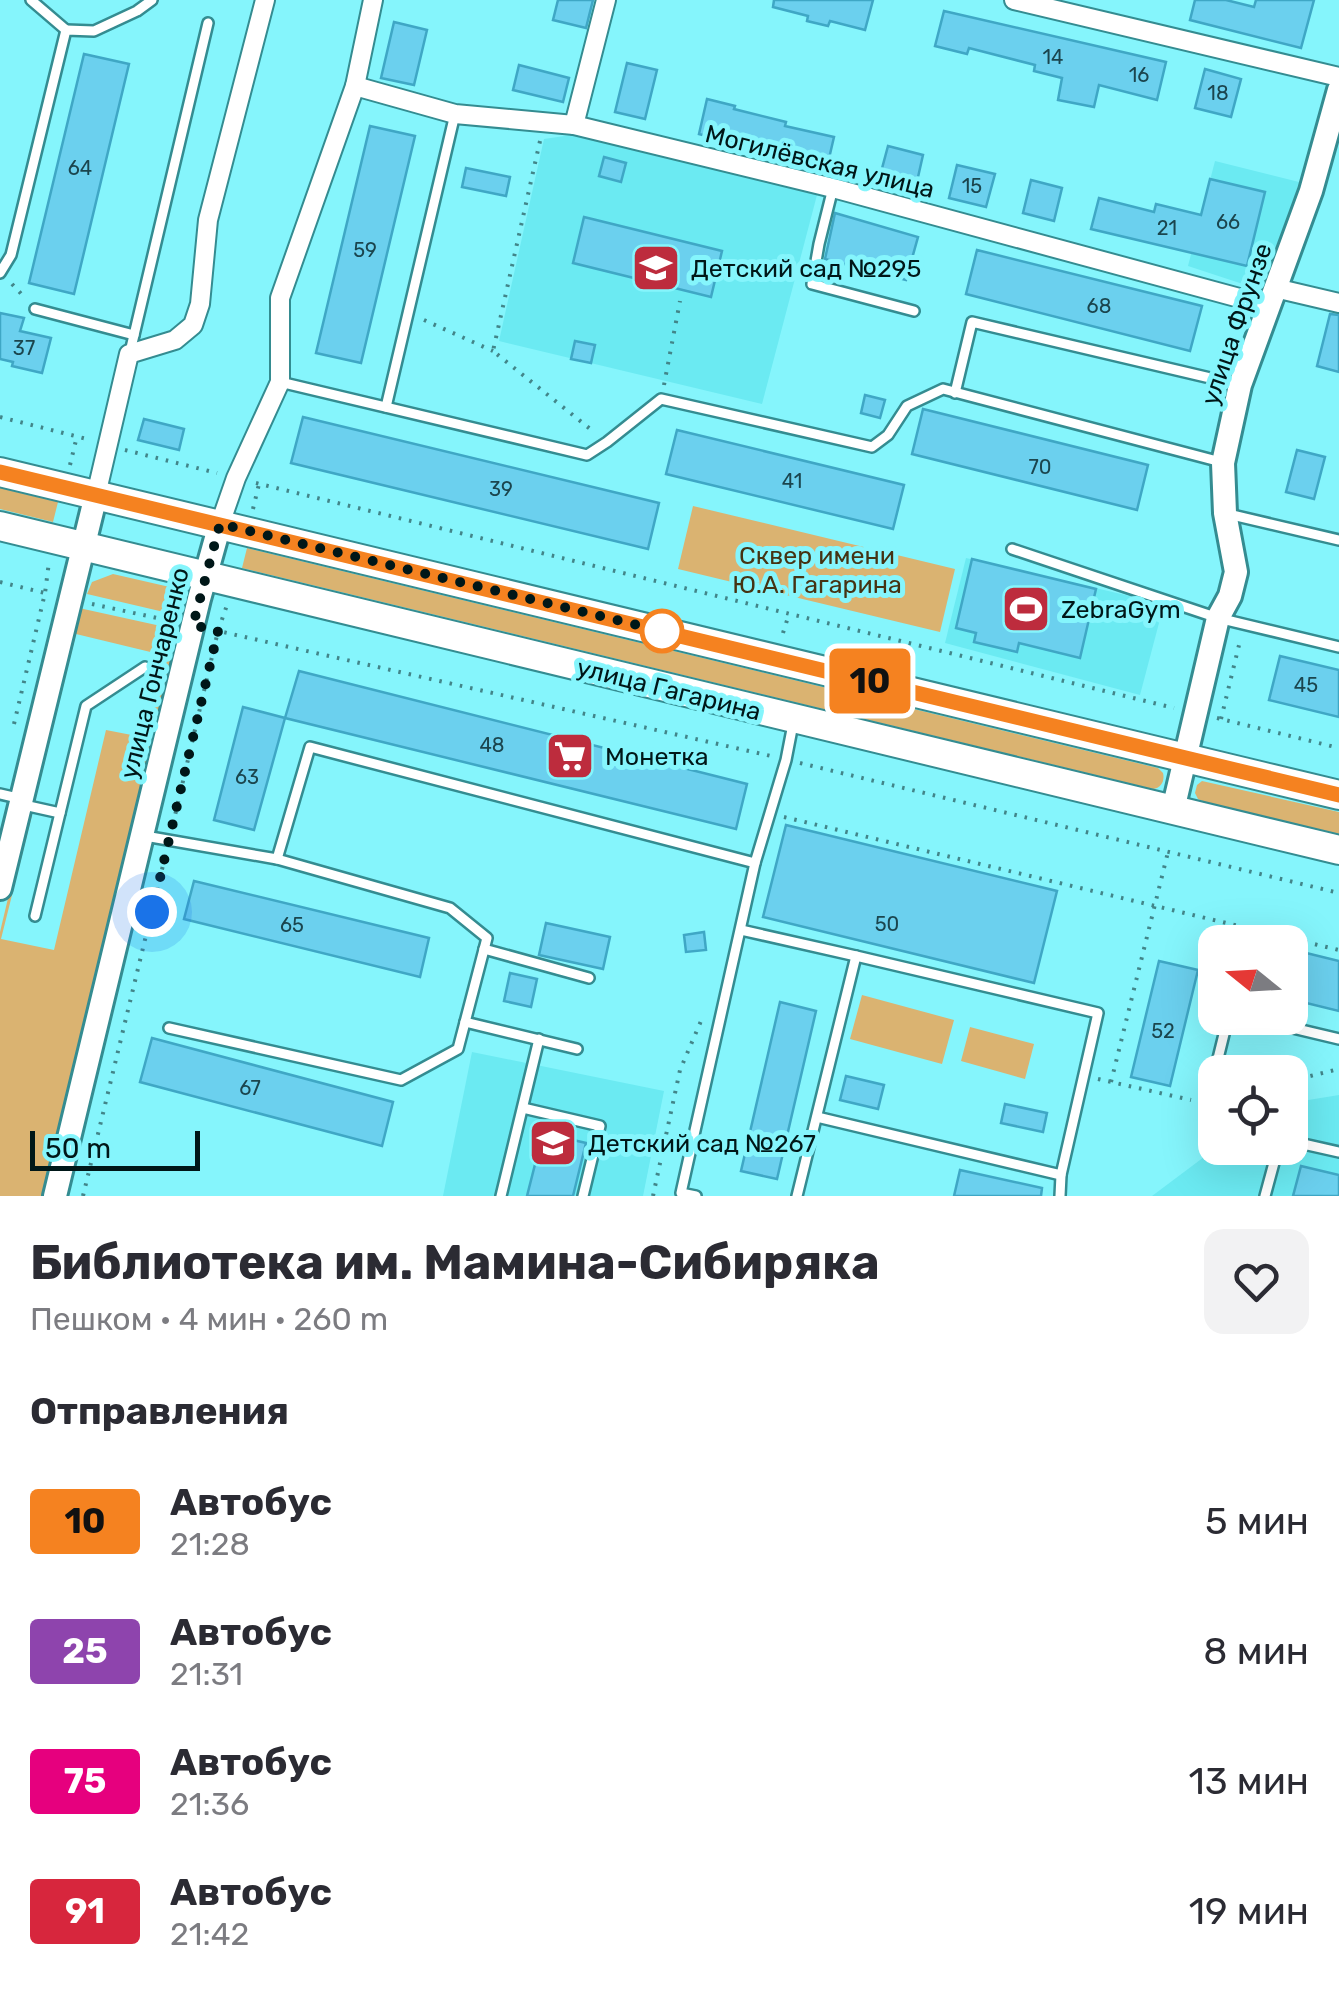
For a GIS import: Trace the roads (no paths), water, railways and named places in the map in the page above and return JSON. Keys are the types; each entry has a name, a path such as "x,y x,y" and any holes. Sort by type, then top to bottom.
{"main road":[{"path":"0,472 1339,795"},
{"name":"улица Гагарина","path":"0,526 1339,850"}],"street":[{"path":"0,888 14,799 71,600 129,354 175,340 192,325 200,304 208,220 265,0"},
{"name":"улица Гончаренко","path":"56,1196 205,576 236,478 280,382 280,298 355,86 373,0"},
{"path":"574,125 606,0"},
{"path":"1014,0 1339,77"},
{"name":"Могилёвская улица","path":"355,86 456,114 574,125 1272,297 1339,303"},
{"name":"улица Фрунзе","path":"1173,810 1218,618 1230,596 1236,572 1225,513 1222,463 1240,385 1311,191 1339,90"}],"lane":[{"path":"32,0 66,30 94,31 152,0"},
{"path":"129,354 208,22"},
{"path":"1,273 11,255 66,30"},
{"path":"386,407 456,114"},
{"path":"833,188 812,284 914,311"},
{"path":"35,309 134,335"},
{"path":"956,392 972,322 1240,385"},
{"path":"280,382 587,455 660,399 872,447 888,435 906,406 942,389 1222,463"},
{"path":"1225,513 1339,540"},
{"path":"1012,549 1218,618 1339,647"},
{"path":"35,916 86,706 145,667"},
{"path":"696,1196 682,1193 755,863 794,720"},
{"path":"277,859 310,747 755,863"},
{"path":"14,799 60,813"},
{"path":"142,836 277,859 450,908 486,938 458,1049 400,1080 170,1028"},
{"path":"740,930 1098,1012 1061,1174 1060,1196"},
{"path":"484,949 589,978"},
{"path":"798,1196 856,956"},
{"path":"465,1022 577,1049"},
{"path":"1308,1032 1339,1039"},
{"path":"501,1196 539,1040"},
{"path":"523,1108 600,1126 583,1196"},
{"path":"817,1117 1061,1174"},
{"path":"1308,1146 1339,1152"},
{"path":"1265,1196 1273,1165"}],"place":[{"name":"Детский сад №295","path":"656,268"},
{"name":"ZebraGym","path":"1026,609"},
{"name":"Монетка","path":"570,756"},
{"name":"Детский сад №267","path":"553,1143"}],"park label":[{"name":"Сквер имени Ю.А. Гагарина","path":"817,570"}]}
